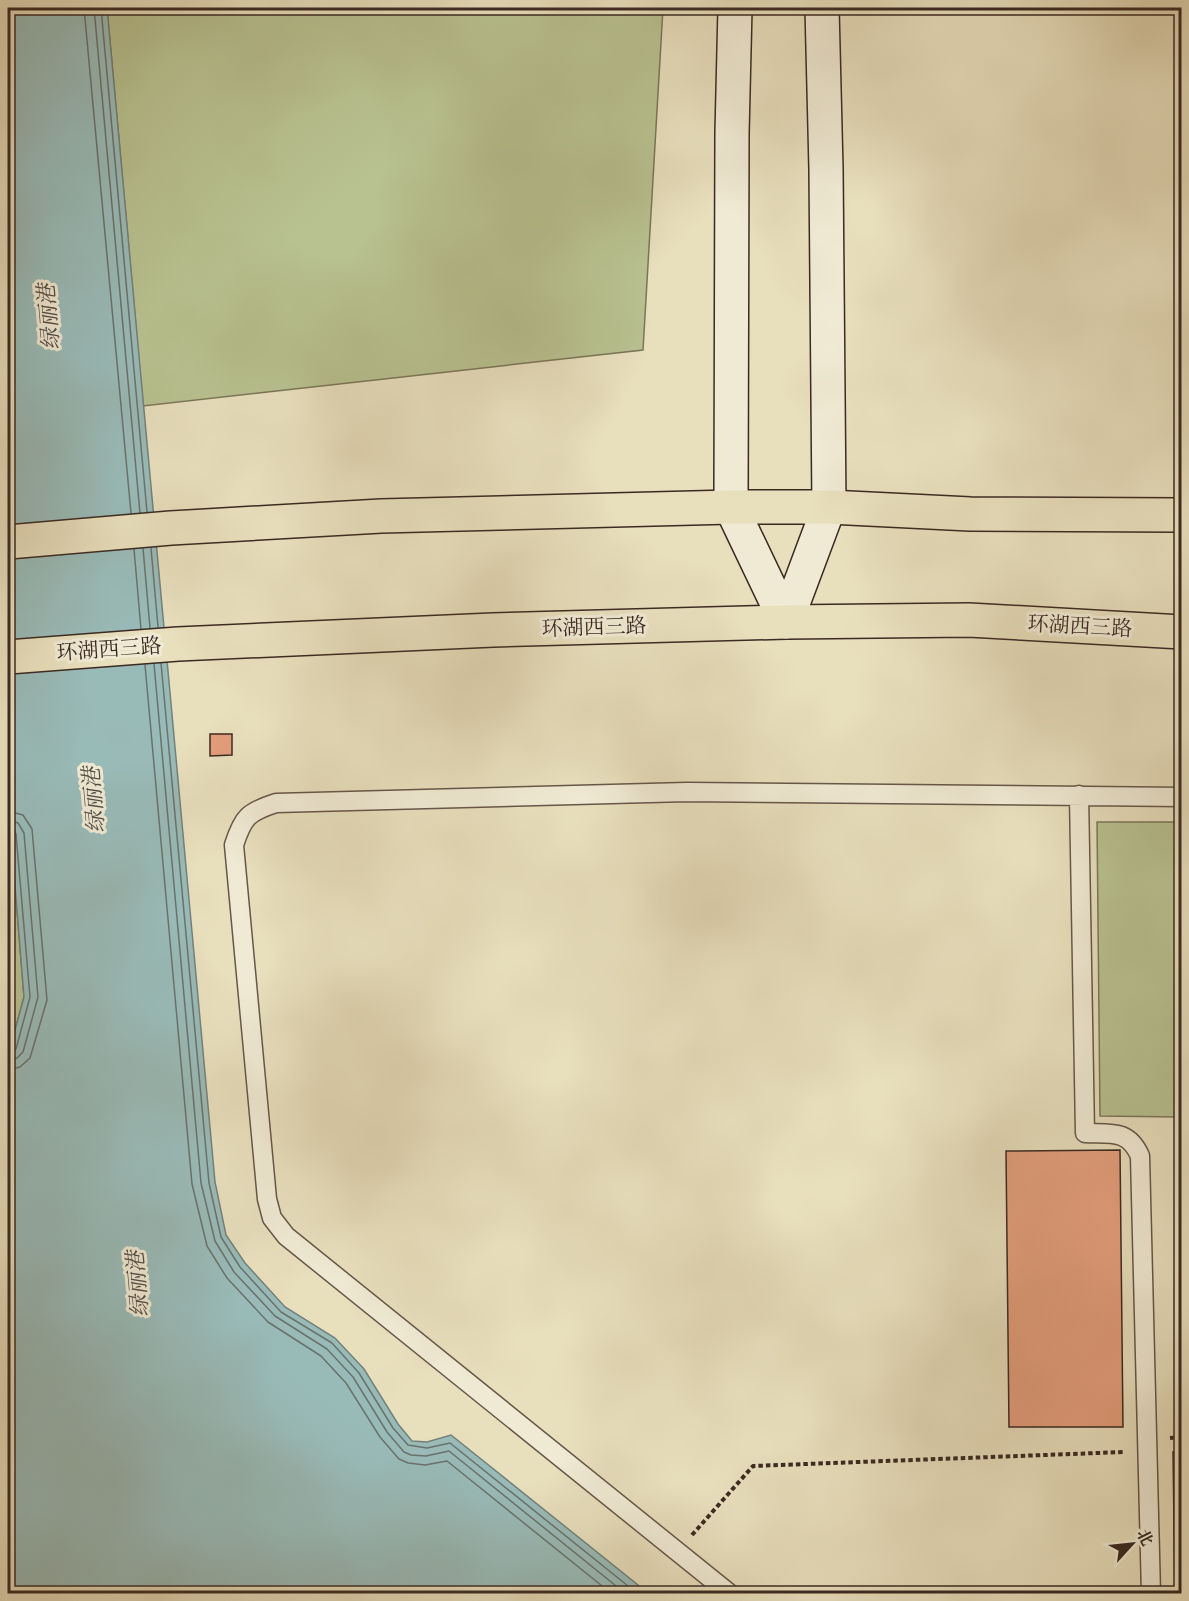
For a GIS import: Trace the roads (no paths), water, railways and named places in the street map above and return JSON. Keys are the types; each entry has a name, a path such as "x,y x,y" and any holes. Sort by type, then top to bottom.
{"main road":[{"path":"735,8 732,133 731,507 786,622"},
{"path":"786,622 829,507 822,8"},
{"path":"8,542 171,528 381,516 731,507 829,507 970,514 1182,515"},
{"name":"环湖西三路","path":"8,657 178,644 493,630 786,622 969,620 1182,632"}],"lane":[{"path":"730,1593 286,1236 272,1218 267,1199 234,845 240,824 256,809 276,803 687,792 1182,797"},
{"path":"1079,795 1085,1133 1123,1135 1135,1143 1140,1156 1151,1593"}],"water":[{"name":"绿丽港","path":"8,8 107,8 215,1182 226,1235 245,1263 285,1307 335,1338 364,1369 398,1424 412,1441 427,1442 451,1435 648,1593 8,1594 8,1056 24,997 8,799"}]}
